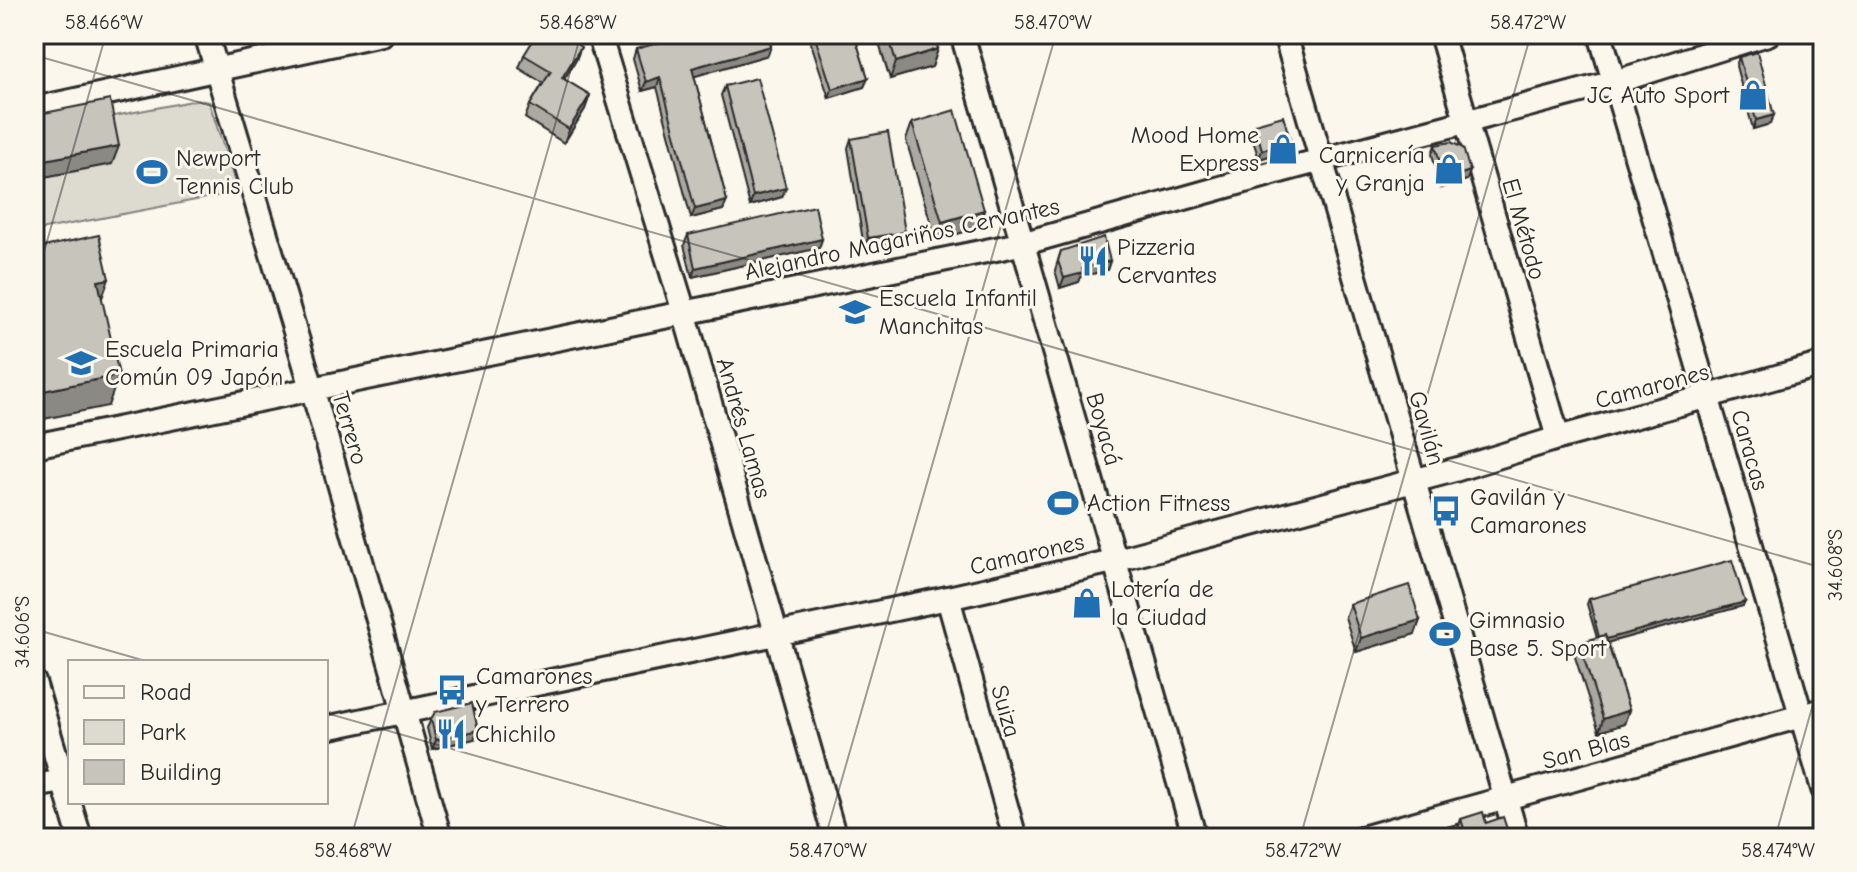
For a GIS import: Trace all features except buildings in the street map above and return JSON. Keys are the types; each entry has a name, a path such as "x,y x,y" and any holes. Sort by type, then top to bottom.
{"street":[{"name":"Terrero","path":"206,34 312,388 440,838"},
{"path":"34,109 381,34"},
{"name":"Andrés Lamas","path":"599,34 684,312 835,838"},
{"name":"Boyacá","path":"962,34 1195,838"},
{"name":"Gavilán","path":"1285,34 1517,838"},
{"name":"El Método","path":"1441,34 1558,438"},
{"name":"Caracas","path":"1600,34 1823,789"},
{"name":"Alejandro Magariños Cervantes","path":"34,446 1025,243 1615,82 1768,34"},
{"name":"Camarones","path":"328,728 1113,561 1415,480 1823,364"},
{"name":"Suiza","path":"948,598 1015,838"},
{"path":"34,682 66,780 34,786"},
{"name":"San Blas","path":"1362,838 1823,710"},
{"path":"72,804 80,838"}],"green space":[{"name":"Newport Tennis Club","path":"197,100 209,102 238,192 34,231 34,179 104,118"}],"place":[{"name":"JC Auto Sport","path":"1753,95"},
{"name":"Mood Home Express","path":"1283,149"},
{"name":"Carnicería y Granja","path":"1449,169"},
{"name":"Newport Tennis Club","path":"152,172"},
{"name":"Pizzeria Cervantes","path":"1093,261"},
{"name":"Escuela Infantil Manchitas","path":"855,312"},
{"name":"Escuela Primaria Común 09 Japón","path":"81,363"},
{"name":"Action Fitness","path":"1063,503"},
{"name":"Gavilán y Camarones","path":"1446,511"},
{"name":"Lotería de la Ciudad","path":"1087,603"},
{"name":"Gimnasio Base 5. Sport","path":"1445,634"},
{"name":"Camarones y Terrero","path":"452,690"},
{"name":"Chichilo","path":"451,734"}]}
